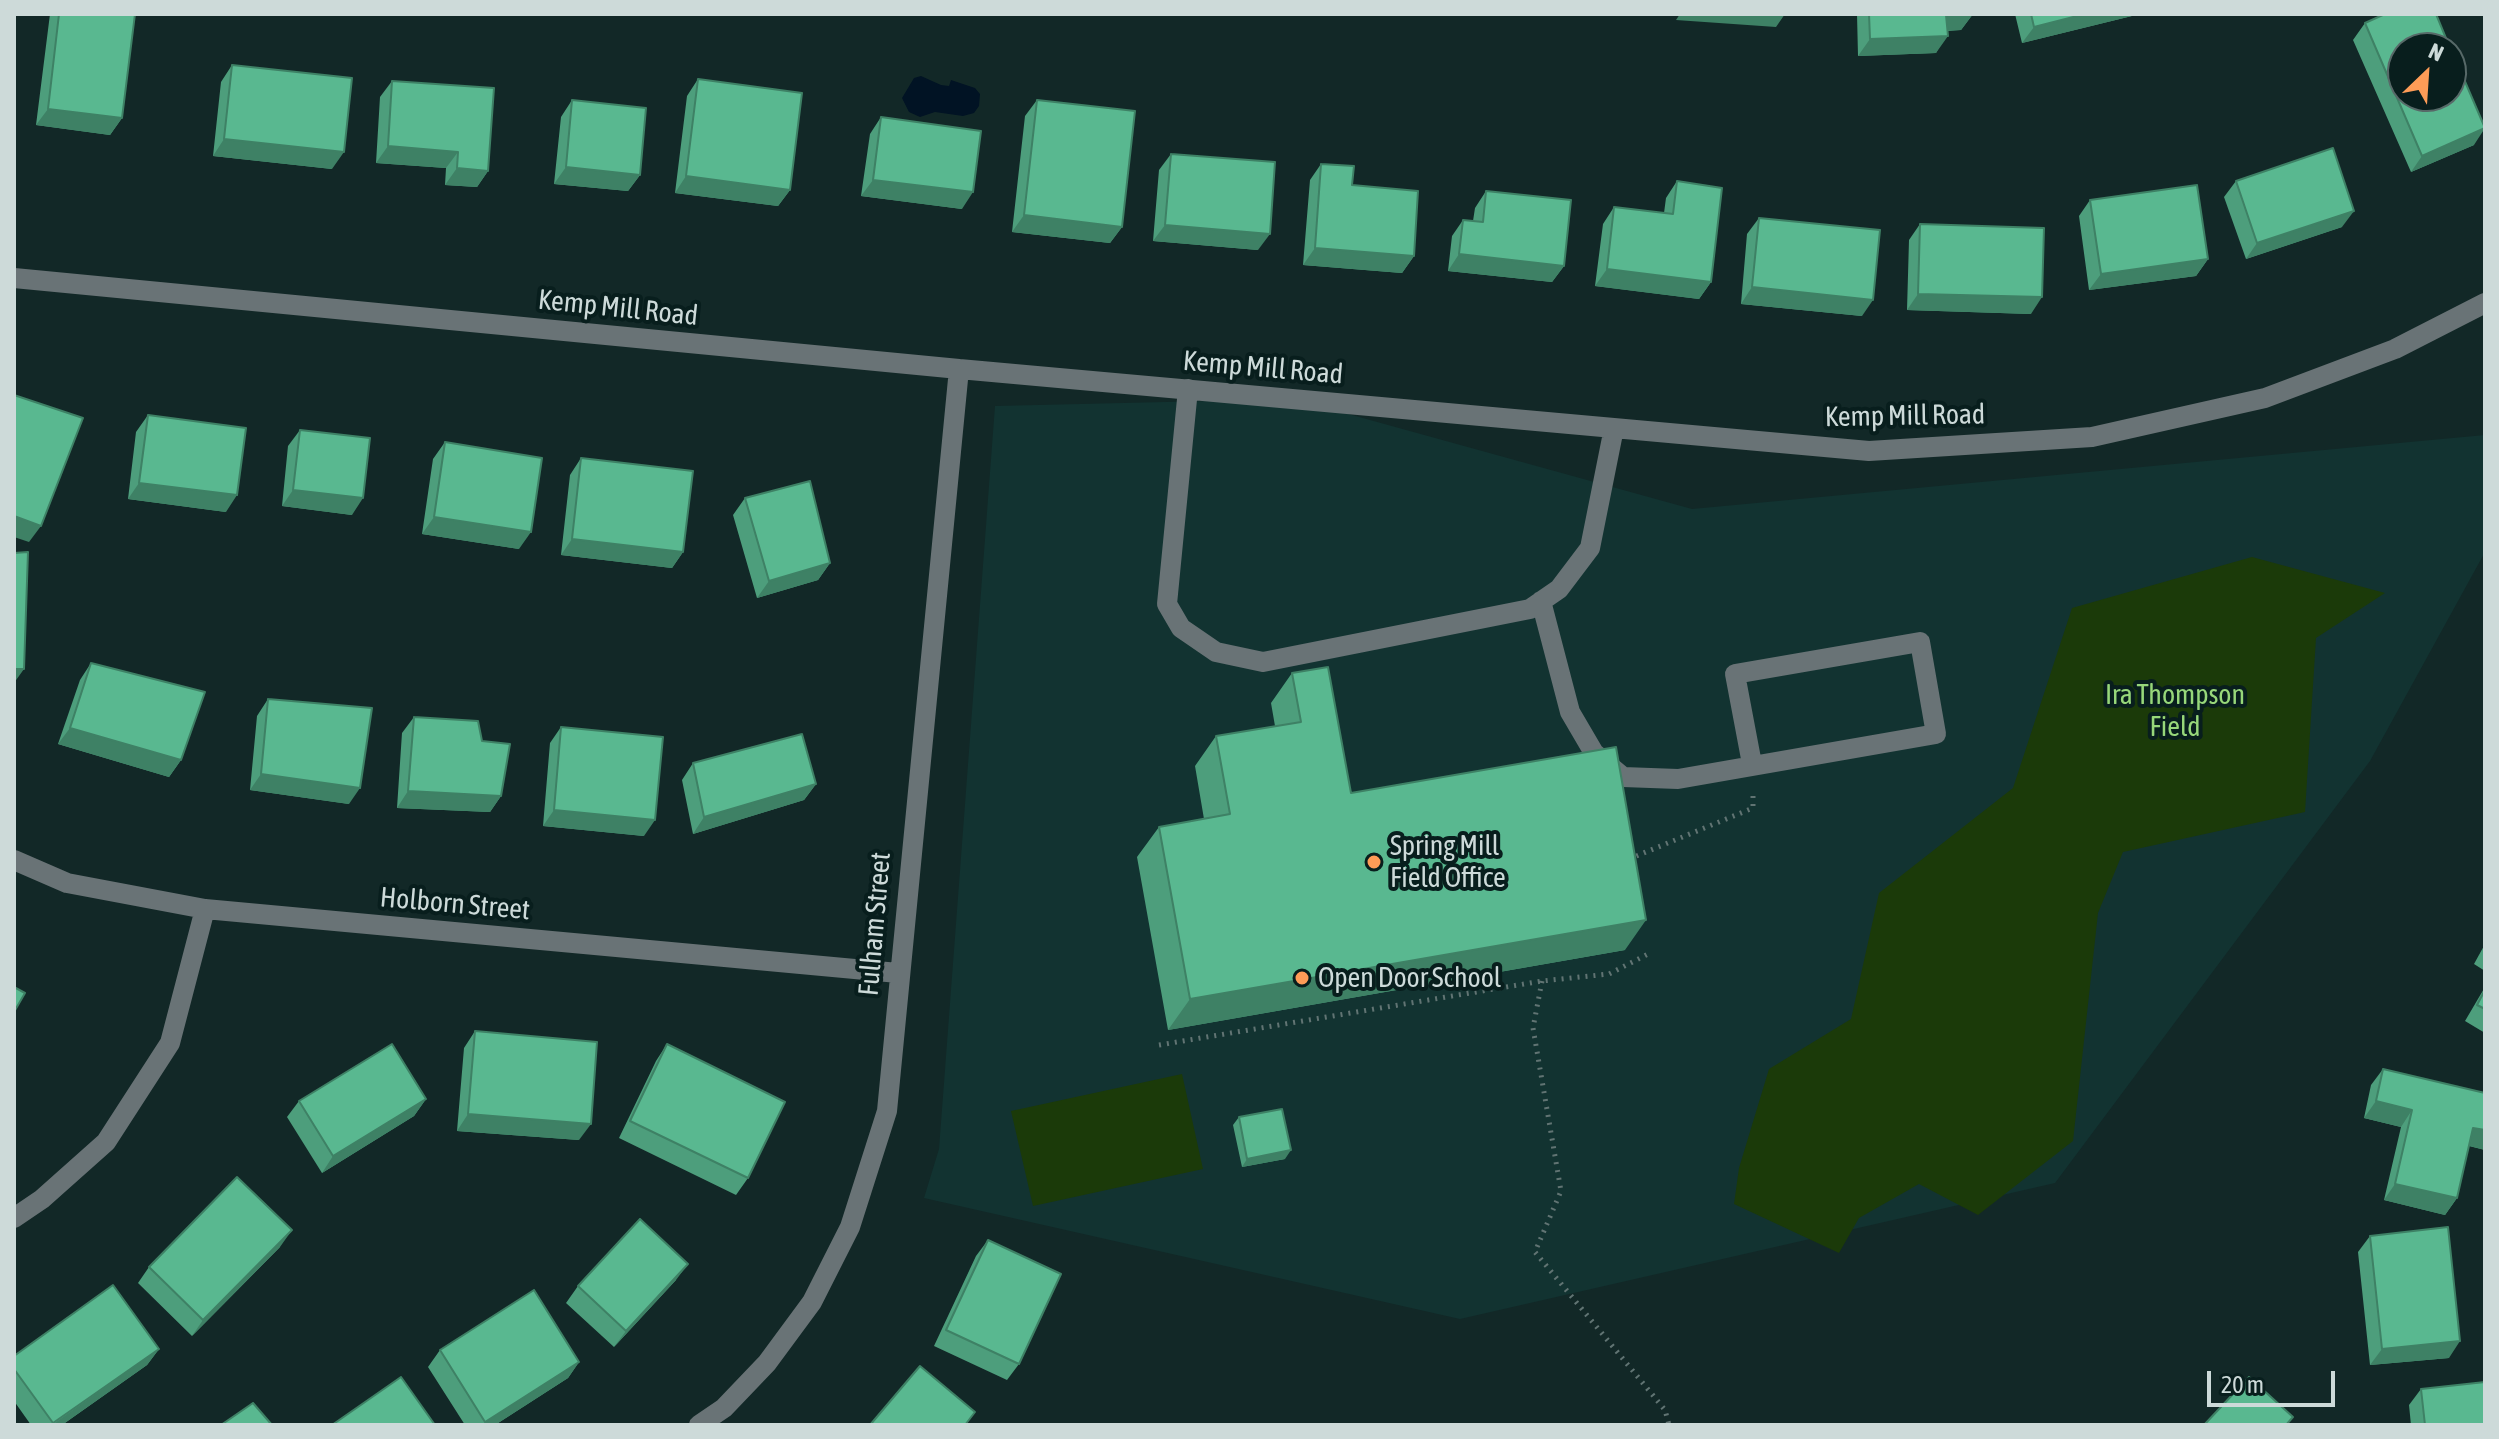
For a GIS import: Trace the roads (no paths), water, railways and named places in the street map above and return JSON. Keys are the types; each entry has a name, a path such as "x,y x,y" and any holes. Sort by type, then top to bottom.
{"street":[{"name":"Kemp Mill Road","path":"14,278 959,369 1869,451 2092,437 2265,398 2395,349 2485,303"},
{"name":"Fulham Street","path":"699,1425 724,1408 767,1363 812,1302 850,1227 887,1111 959,369"},
{"path":"1188,389 1167,604 1181,628 1216,652 1263,662 1530,609 1559,589 1590,548 1614,428"},
{"path":"1541,601 1570,712 1594,753 1623,777 1678,779 1936,734 1920,642 1735,674 1752,764"},
{"name":"Holborn Street","path":"14,860 67,883 205,909 898,973"},
{"path":"14,1218 42,1199 106,1142 170,1043 205,909"}],"place":[{"name":"Spring Mill Field Office","path":"1374,862"},
{"name":"Open Door School","path":"1302,978"}],"park label":[{"name":"Ira Thompson Field","path":"2175,711"}]}
